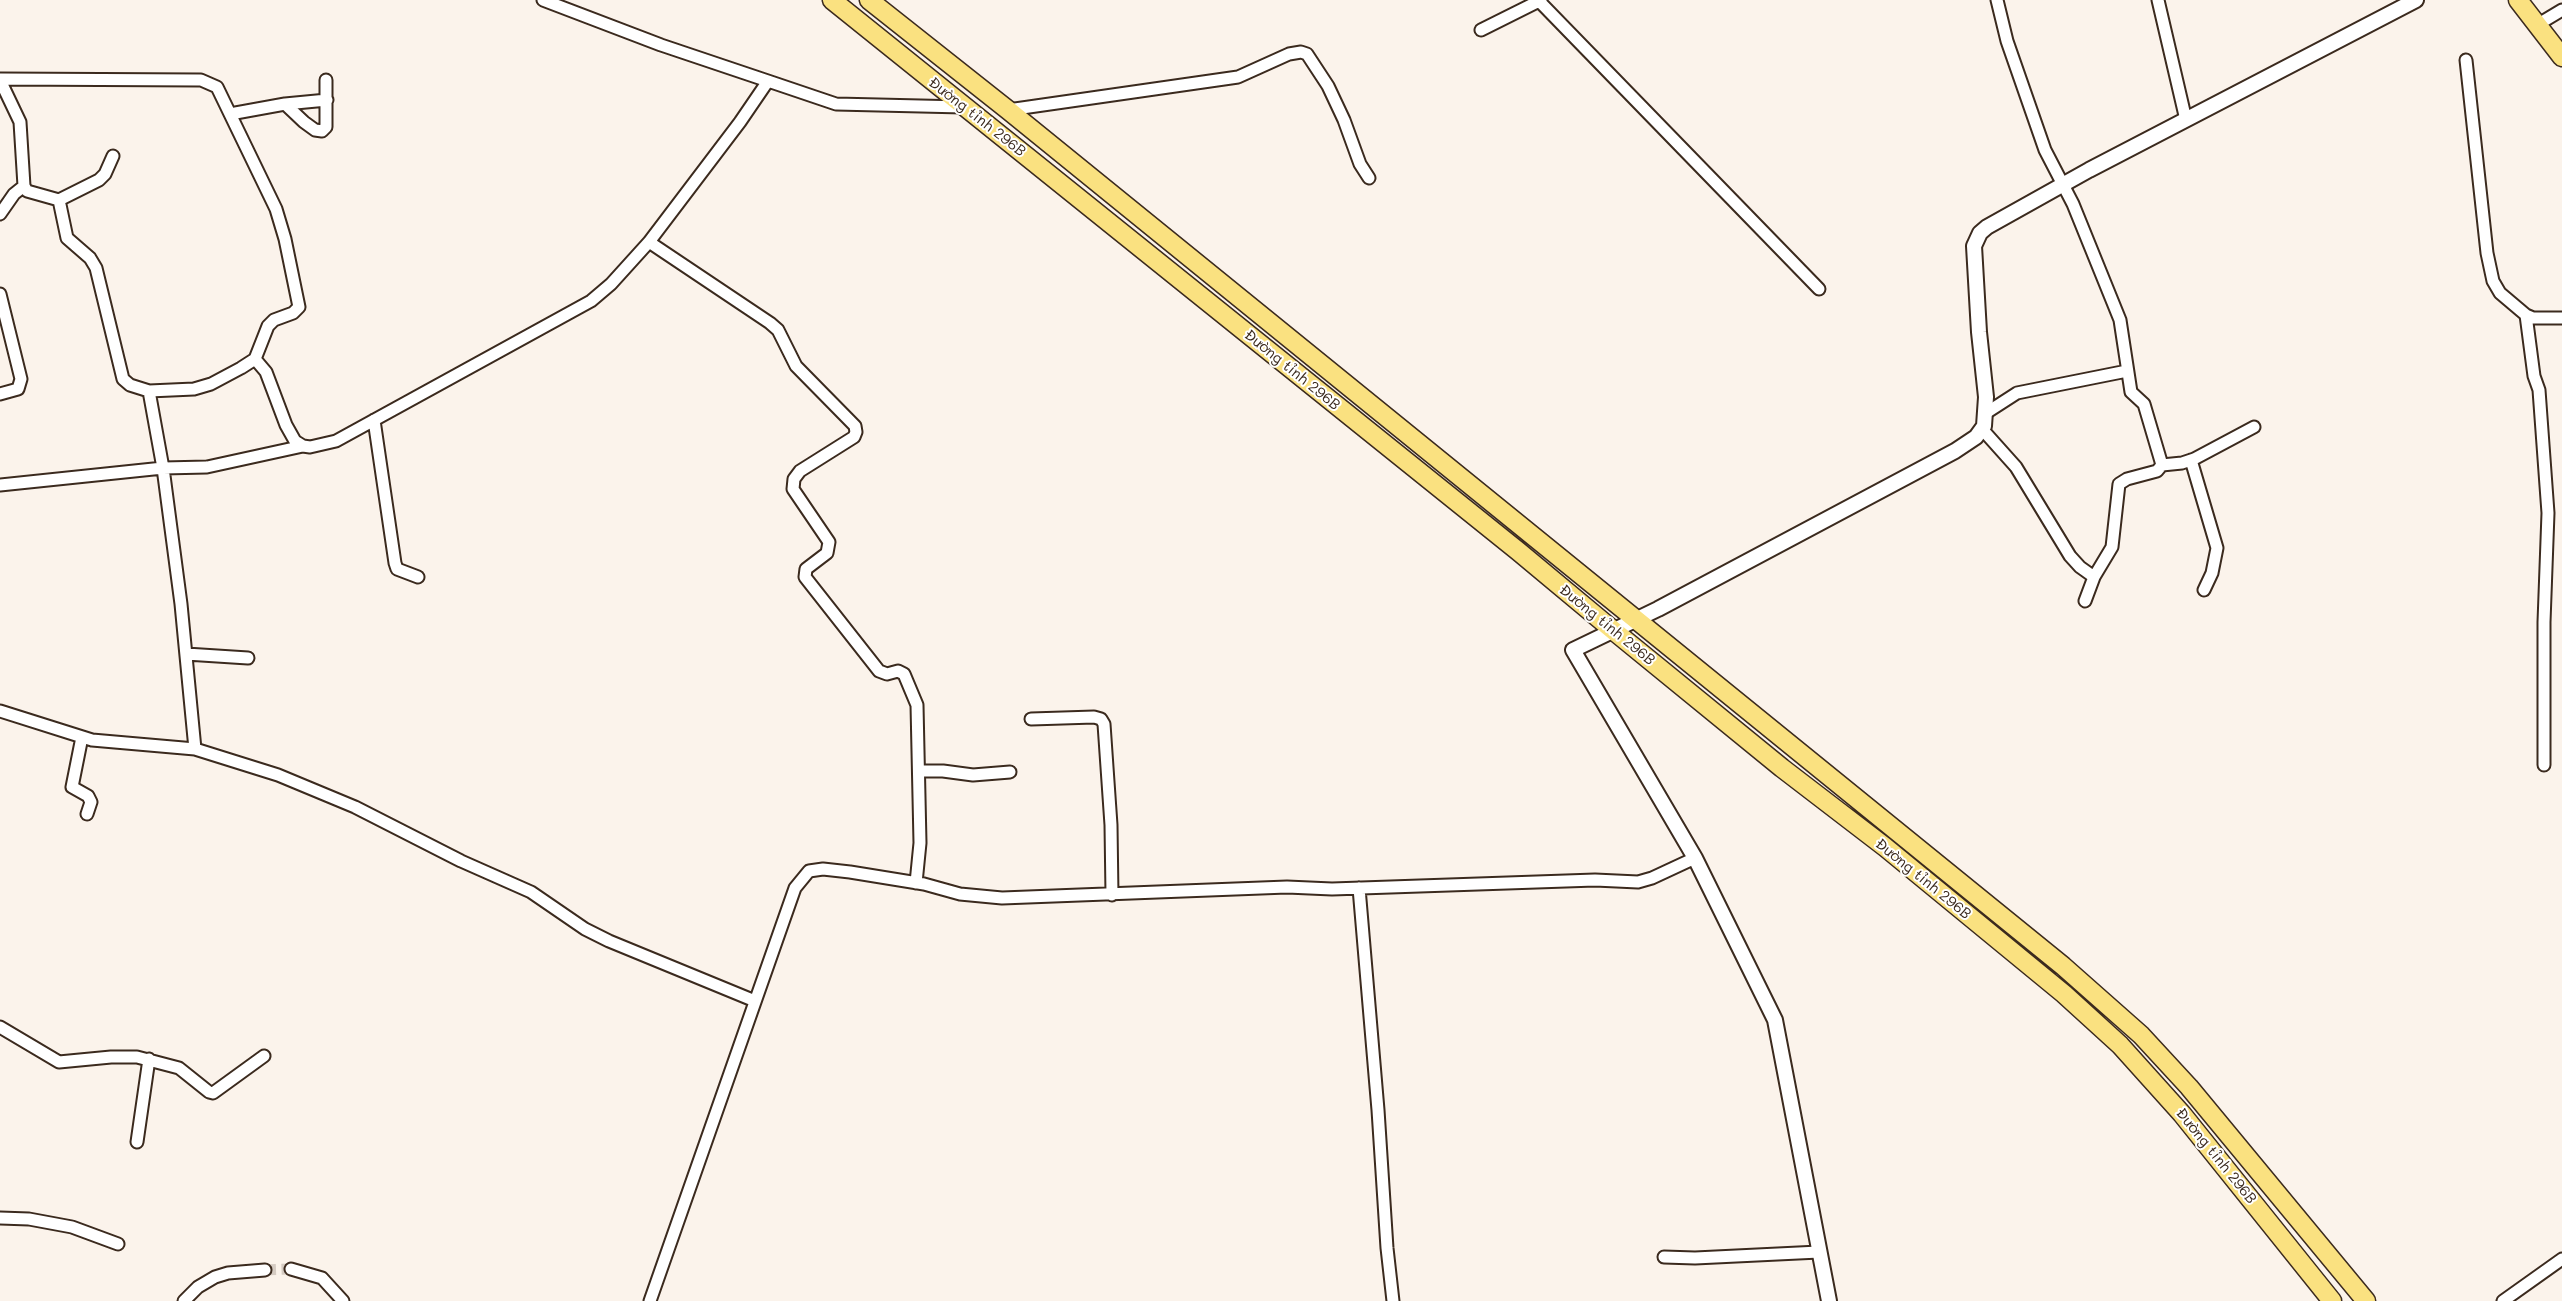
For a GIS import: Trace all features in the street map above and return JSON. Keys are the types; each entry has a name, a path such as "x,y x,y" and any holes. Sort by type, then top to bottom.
{"main road":[{"name":"Đường tỉnh 296B","path":"832,0 1518,551 1782,768 1885,847 2064,994 2120,1045 2204,1140 2332,1301"},
{"name":"Đường tỉnh 296B","path":"869,0 1008,110 1635,620 1902,833 2063,966 2141,1035 2189,1087 2366,1301"},
{"path":"2518,0 2562,57"}],"street":[{"path":"543,0 661,45 836,104 963,107"},
{"path":"1481,30 1540,0 1819,288"},
{"path":"1997,0 2020,78 2045,150 2073,204 2098,261 2120,320 2131,392 2144,404 2162,465"},
{"path":"2158,0 2186,120"},
{"path":"1829,1301 1775,1020 1695,858 1573,650 1614,631 1955,451 1976,437 1982,429 1986,413 1974,246 1980,233 1987,227 2062,185 2416,0"},
{"path":"2537,25 2562,10"},
{"path":"1008,110 1238,77 1289,54 1301,52 1307,54 1328,86 1344,120 1360,164 1369,178"},
{"path":"2466,60 2487,253 2493,281 2500,293 2526,315 2532,318 2562,318"},
{"path":"59,200 67,238 90,258 96,268 123,378 130,386 149,391 194,389 211,384 255,359 268,326 274,320 293,313 299,307 285,239 276,209 217,87 201,80 0,79 20,122 24,186 28,192 59,200 99,180 105,174 113,156"},
{"path":"285,104 304,122 315,130 322,131 326,127 326,80"},
{"path":"0,485 163,468 207,467 302,446 310,447 336,441 591,301 611,284 649,242 740,122 768,81"},
{"path":"230,114 285,104 327,100"},
{"path":"0,214 14,194 24,186"},
{"path":"649,242 778,330 796,366 855,426 856,432 854,437 800,471 794,479 793,489 829,542 827,552 806,569 805,573 879,671 887,674 898,671 904,674 917,705 920,843 916,882"},
{"path":"0,294 21,379 18,389 0,394"},
{"path":"2526,315 2534,376 2539,390 2548,512 2544,622 2544,765"},
{"path":"255,359 266,372 286,425 295,441 302,446"},
{"path":"1986,413 2017,393 2127,371"},
{"path":"149,391 163,468 186,654 195,749"},
{"path":"374,420 396,569 418,577"},
{"path":"2085,601 2094,576 2112,547 2114,509 2119,484 2127,479 2157,471 2162,465 2191,460 2254,427"},
{"path":"1982,429 2016,467 2070,556 2080,567 2094,576"},
{"path":"2191,460 2217,548 2212,573 2204,590"},
{"path":"186,654 248,658"},
{"path":"0,712 82,738 195,749 278,775 355,807 461,860 531,892 585,929 609,941 755,1001"},
{"path":"1031,719 1094,717 1101,719 1104,724 1111,825 1112,895"},
{"path":"82,738 72,787 88,796 90,802 87,814"},
{"path":"918,771 944,771 973,775 1010,772"},
{"path":"650,1301 795,888 810,871 823,868 916,882 978,897 1112,895 1287,887 1359,888 1596,880 1638,882 1652,878 1695,858"},
{"path":"1359,888 1378,1110 1387,1248 1393,1301"},
{"path":"0,1030 59,1062 111,1057 149,1060 179,1068 202,1088 213,1093 264,1056"},
{"path":"137,1142 149,1060"},
{"path":"0,1218 29,1219 72,1227 118,1244"},
{"path":"1664,1257 1703,1258 1819,1252"},
{"path":"2503,1301 2562,1259"},
{"path":"291,1269 322,1278 342,1301"},
{"path":"184,1301 198,1287 215,1277 265,1270"}],"tunnel":[{"path":"265,1270 291,1269"}]}
